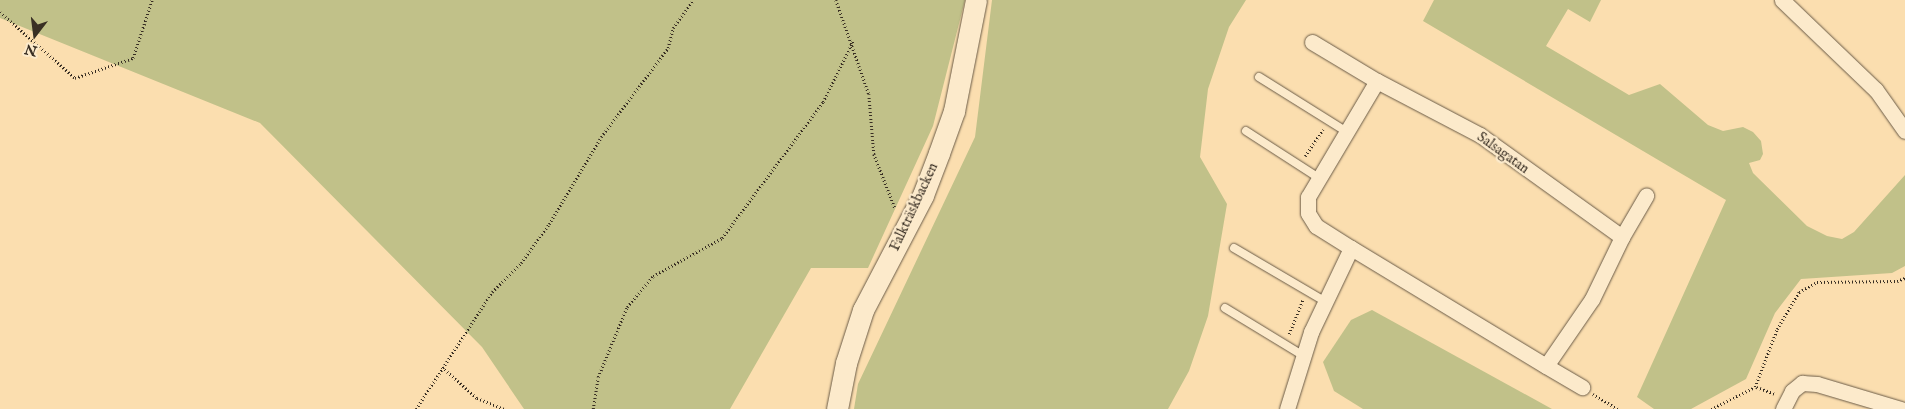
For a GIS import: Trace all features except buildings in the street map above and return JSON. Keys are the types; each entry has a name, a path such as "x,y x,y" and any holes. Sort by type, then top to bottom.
{"street":[{"name":"Falkträskbacken","path":"837,409 846,363 863,310 923,195 954,110 976,0"},
{"path":"1782,0 1876,90 1905,131"},
{"name":"Salsagatan","path":"1312,42 1377,81 1480,135 1622,238"},
{"path":"1377,81 1308,197 1308,213 1316,226 1582,388"},
{"path":"1546,366 1592,300 1622,238 1646,196"},
{"path":"1293,407 1304,356 1351,248"},
{"path":"1785,404 1802,383 1817,384 1901,409"}],"lane":[{"path":"1259,77 1347,132"},
{"path":"1246,131 1319,178"},
{"path":"1234,248 1326,302"},
{"path":"1225,308 1304,356"}],"path":[{"path":"0,12 75,78 133,58 152,0"},
{"path":"416,409 492,292 521,262 549,224 601,137 668,48 673,28 692,0"},
{"path":"836,0 853,41 869,94 874,154 886,191 906,229"},
{"path":"593,409 598,377 627,307 653,276 722,238 823,102 853,41"},
{"path":"1299,165 1328,120"},
{"path":"1711,409 1755,387 1777,330 1799,292 1817,282 1897,281 1905,278"},
{"path":"1285,344 1308,291"},
{"path":"442,367 477,398 504,409"},
{"path":"1755,387 1785,404"},
{"path":"1582,388 1618,409"}],"green space":[{"path":"0,0 965,0 933,126 868,268 811,268 730,409 524,409 482,347 260,123 0,18"},
{"path":"992,0 1246,0 1229,27 1208,89 1200,157 1227,204 1208,316 1189,371 1168,409 854,409 858,384 975,137"},
{"path":"1434,0 1601,0 1590,22 1568,9 1546,46 1629,95 1660,84 1708,125 1723,131 1743,127 1753,132 1761,141 1763,154 1760,160 1749,163 1753,173 1807,226 1827,236 1842,239 1854,232 1905,175 1905,266 1892,273 1801,279 1775,313 1746,379 1691,409 1654,409 1637,397 1726,200 1423,21"},
{"path":"1372,310 1552,409 1363,409 1334,391 1323,362 1351,320"}]}
